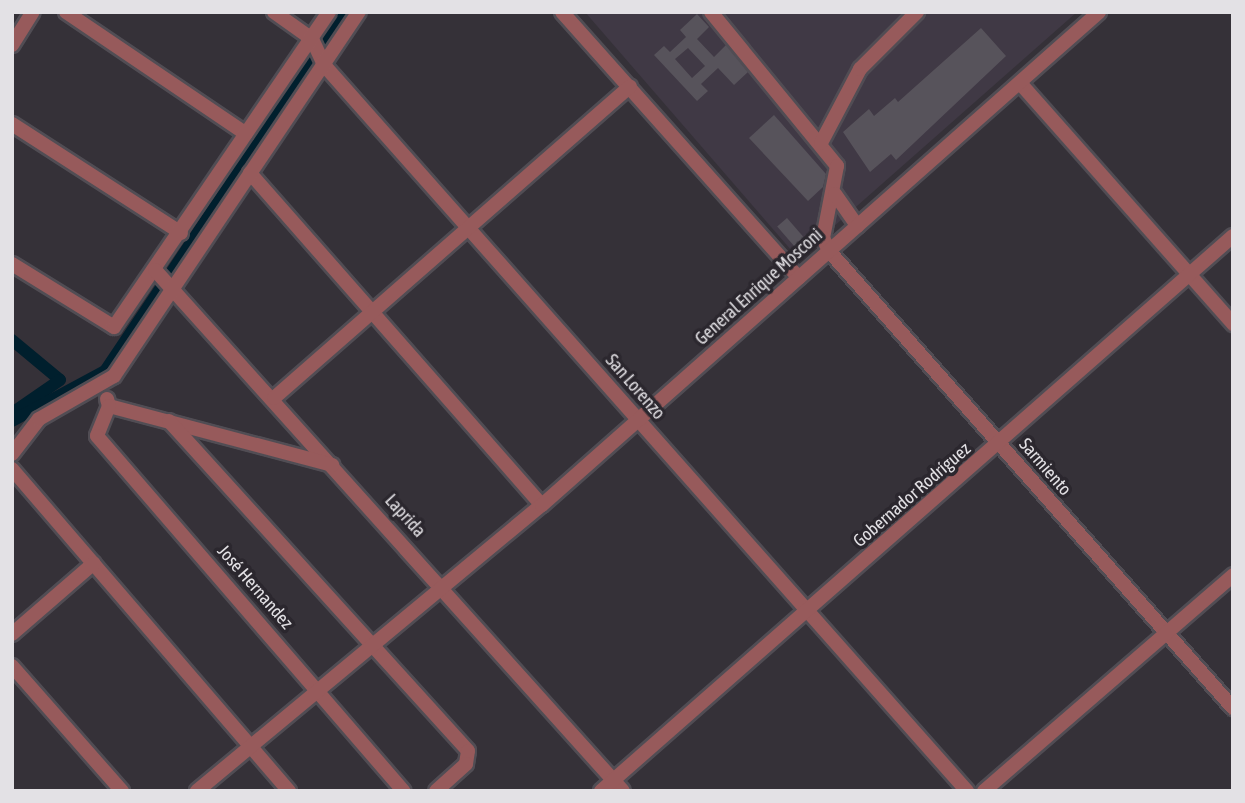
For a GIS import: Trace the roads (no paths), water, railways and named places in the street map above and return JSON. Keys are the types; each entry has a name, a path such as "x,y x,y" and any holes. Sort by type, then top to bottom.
{"street":[{"path":"12,45 33,12"},
{"path":"66,12 246,134"},
{"path":"274,12 312,38"},
{"path":"12,264 114,327 181,233 329,12"},
{"path":"12,454 39,419 103,388 174,289 359,12"},
{"path":"562,12 799,278"},
{"path":"711,12 821,143 837,166 835,194 823,238 829,251"},
{"path":"821,143 860,69 917,12"},
{"name":"General Enrique Mosconi","path":"197,791 249,745 444,589 542,505 1098,12"},
{"name":"San Lorenzo","path":"312,38 324,65 967,791"},
{"path":"1020,83 1233,324"},
{"path":"274,398 630,86"},
{"path":"12,124 181,233"},
{"path":"250,173 542,505"},
{"path":"835,194 857,226"},
{"name":"Gobernador Rodríguez","path":"601,791 619,785 807,613 1233,236"},
{"name":"Sarmiento","path":"829,251 1233,708"},
{"name":"Laprida","path":"155,270 274,398 619,785"},
{"path":"103,388 109,406 334,465"},
{"name":"José Hernandez","path":"109,406 97,436 318,688 403,791"},
{"path":"169,421 468,751 466,764 436,791"},
{"path":"12,469 289,791"},
{"path":"12,634 94,563"},
{"path":"984,791 1233,575"},
{"path":"12,666 122,791"}],"waterway":[{"path":"324,43 344,12"},
{"path":"171,273 312,61"},
{"path":"12,421 105,371 160,289"},
{"path":"12,340 60,380 12,413"}]}
